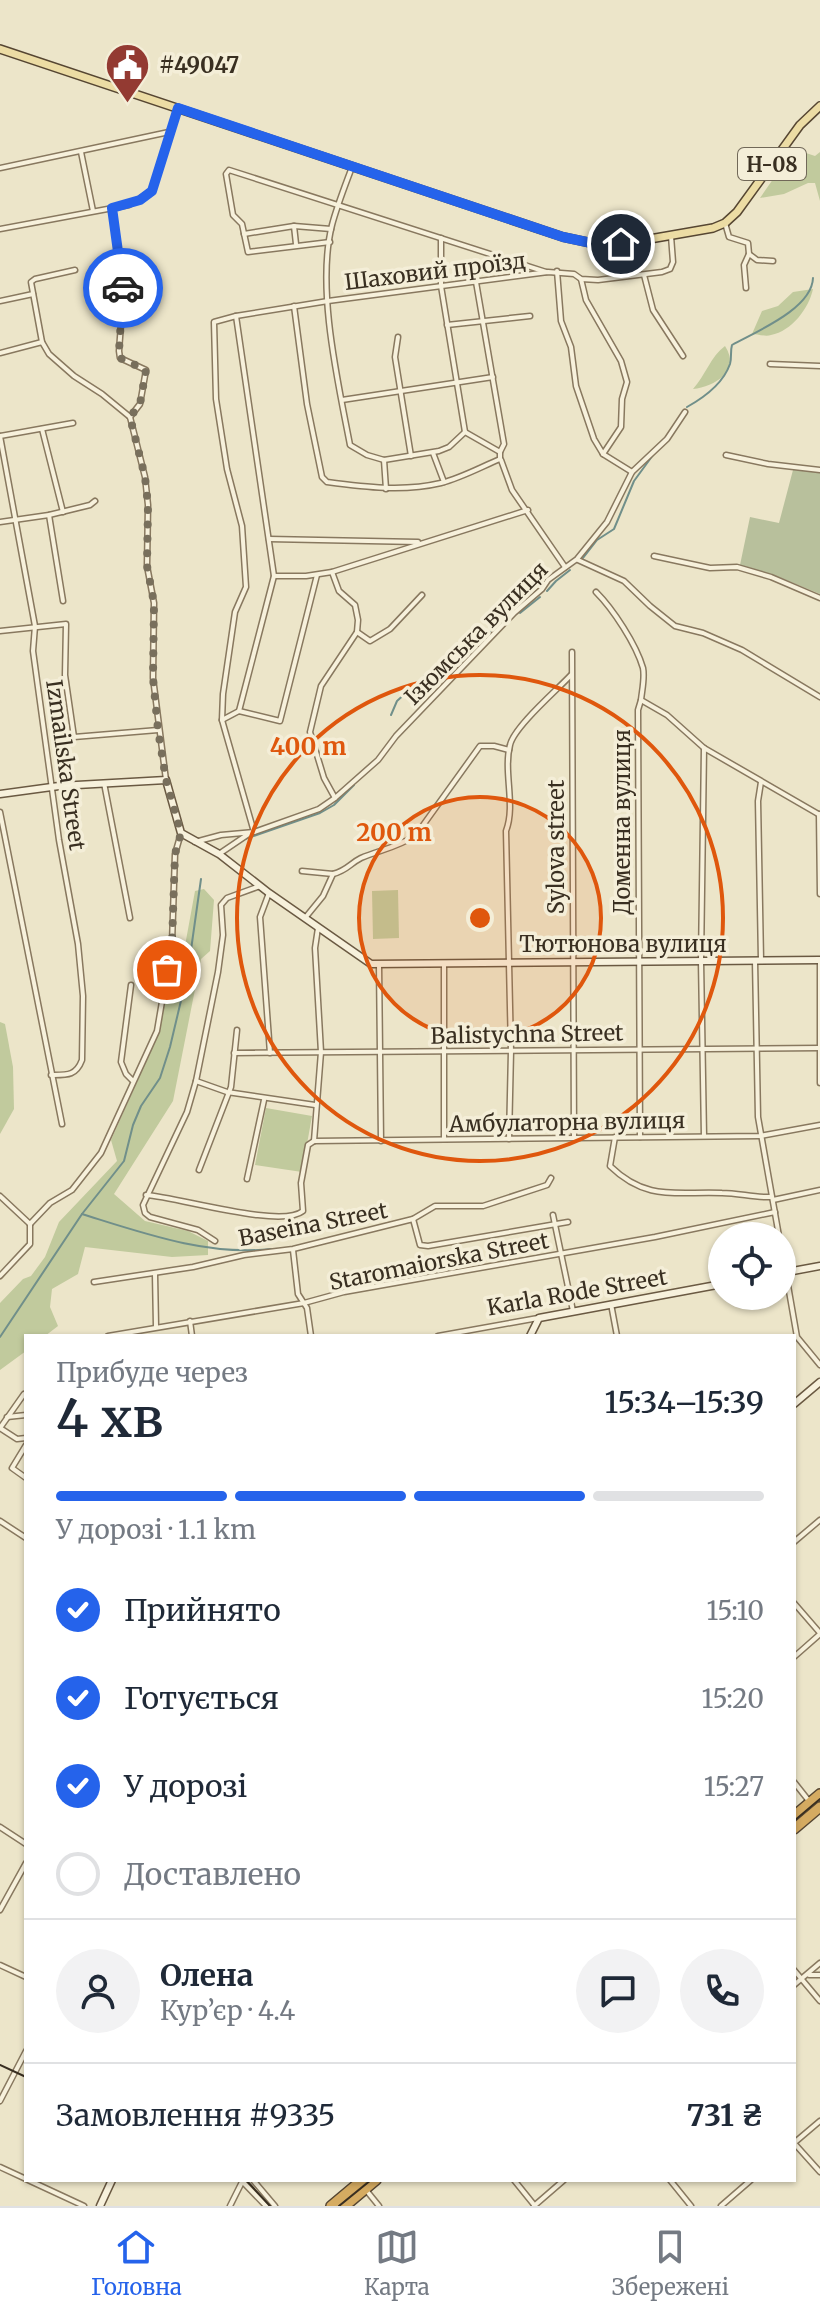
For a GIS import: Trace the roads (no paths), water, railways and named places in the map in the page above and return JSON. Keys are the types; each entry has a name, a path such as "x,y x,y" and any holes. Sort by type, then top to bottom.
{"highway":[{"path":"796,1827 815,1805 820,1794"},
{"path":"796,1815 815,1805"},
{"path":"331,2206 362,2184"},
{"path":"345,2206 362,2184"}],"main road":[{"path":"0,49 580,241 611,245 671,236 725,223"},
{"name":"Н-08","path":"725,223 737,212 800,125 820,106"}],"street":[{"path":"0,229 140,200 152,191 178,108"},
{"path":"0,168 169,132"},
{"path":"81,152 93,211"},
{"path":"352,167 331,229 328,301 350,445 384,460 433,453 449,447 465,432"},
{"path":"330,242 248,252 242,224 233,215 226,174 229,170 548,272"},
{"path":"112,208 124,283 120,358 146,370 140,404 130,417"},
{"path":"725,223 729,237 748,243 749,254 744,265 746,288"},
{"path":"244,234 294,226 331,229"},
{"path":"294,226 296,244"},
{"name":"Шаховий проїзд","path":"222,720 235,612 246,587 242,526 227,469 216,399 213,327 216,319 557,271 574,274 581,279 607,280 667,271 672,267 671,236"},
{"path":"441,238 441,286 465,432"},
{"path":"749,254 757,260 773,261"},
{"path":"0,1276 30,1244 30,1224 50,1203 72,1190 101,1153 157,1031 172,943 175,854 181,833 166,780 158,730 153,678 154,603 147,566 148,505 145,477 130,417 61,366 42,342 31,282 75,270"},
{"path":"557,271 559,308 571,347 576,386 594,439 603,454 632,472"},
{"path":"644,275 653,310 683,356"},
{"path":"581,279 586,300 621,361 627,382 622,399 621,427 603,454"},
{"path":"476,282 504,444 500,459 512,490 565,567"},
{"path":"0,301 33,294"},
{"path":"294,306 307,404 322,477 327,482 386,489 444,482 500,459"},
{"path":"236,316 274,576 239,711"},
{"path":"447,325 530,316"},
{"path":"398,337 395,357 411,456"},
{"path":"0,353 42,342"},
{"path":"770,364 820,366"},
{"path":"342,400 493,377"},
{"name":"Ізюмська вулиця","path":"195,842 221,835 252,832 319,809 335,798 378,760 396,736 514,613 577,559 607,522 632,472 667,439 685,412"},
{"path":"0,436 73,423"},
{"path":"42,429 63,512"},
{"path":"465,432 500,452"},
{"name":"Izmailska Street","path":"0,436 35,626 33,651 51,787 78,944 83,996 82,1060 78,1070 70,1075 51,1075"},
{"path":"433,453 444,482"},
{"path":"726,455 820,470"},
{"path":"384,460 386,489"},
{"path":"0,522 63,512 95,501"},
{"path":"274,576 332,572 528,510"},
{"path":"49,515 63,601"},
{"path":"269,539 427,542"},
{"path":"654,556 710,568 737,567 771,577 820,598"},
{"path":"577,559 624,581 680,629 703,633 742,650 820,697"},
{"path":"332,572 339,591 357,610 357,632 321,686 310,732 324,778 335,798"},
{"path":"252,832 222,720 239,711 280,721 317,575"},
{"name":"Доменна вулиця","path":"596,592 619,620 638,655 644,674 638,710 637,788 640,1137"},
{"path":"357,632 370,641 390,629 422,595"},
{"path":"0,631 66,624 65,675 74,737 158,730"},
{"name":"Sylova street","path":"572,652 574,1138"},
{"path":"509,1139 511,1051 506,831 509,750 514,735 571,675"},
{"path":"641,700 667,715 704,748 820,814 820,894"},
{"path":"302,871 333,874 347,870 359,859 402,844 416,835 438,808 480,746 509,750"},
{"path":"704,748 701,961 704,1136"},
{"path":"0,794 104,782 166,780"},
{"path":"104,782 130,918"},
{"path":"761,782 758,801 755,1049 760,1136 777,1222"},
{"path":"0,812 62,1124"},
{"name":"Ізюмська вулиця","path":"219,854 252,832"},
{"path":"181,833 219,854 371,964 379,965 381,1141"},
{"path":"305,918 323,896 333,874"},
{"path":"215,1241 198,1230 150,1217 143,1209 146,1195 187,1112 196,1081 220,960 223,935 221,905 227,898 260,886"},
{"path":"269,893 260,917 270,1053"},
{"path":"146,1195 254,1214 295,1216 303,1211 301,1183 308,1145 314,1141 321,1052 315,948 318,927"},
{"path":"820,961 820,1083"},
{"name":"Тютюнова вулиця","path":"379,965 820,961"},
{"path":"444,964 444,1139"},
{"path":"131,985 121,1062 132,1080"},
{"path":"199,1170 231,1087 237,1030"},
{"name":"Balistychna Street","path":"234,1053 820,1048"},
{"path":"196,1081 264,1100 315,1105"},
{"path":"247,1179 264,1100"},
{"name":"Амбулаторна вулиця","path":"314,1141 760,1136 820,1125"},
{"path":"615,1137 610,1166 648,1191 664,1194 719,1192 773,1198 820,1190"},
{"name":"Baseina Street","path":"94,1282 293,1249 413,1219 435,1206 491,1204 547,1185 551,1178"},
{"path":"0,1196 30,1224"},
{"name":"Staromaiorska Street","path":"118,1334 304,1303 344,1292 775,1212"},
{"path":"553,1215 573,1311"},
{"name":"Baseina Street","path":"413,1219 420,1245 423,1246 568,1222"},
{"path":"293,1249 298,1294 304,1303 311,1334"},
{"path":"796,1270 820,1266"},
{"path":"155,1274 156,1326"},
{"name":"Karla Rode Street","path":"466,1333 708,1287"},
{"path":"611,1304 617,1334"},
{"path":"791,1310 795,1334"},
{"path":"531,1334 539,1318"},
{"path":"190,1321 192,1334"},
{"path":"796,1338 820,1365"},
{"path":"796,1402 820,1382"},
{"path":"24,1394 0,1428 17,1439 24,1438"},
{"path":"7,1417 24,1415"},
{"path":"24,1448 12,1468 24,1477"},
{"path":"796,1540 820,1520"},
{"path":"0,1521 24,1537"},
{"path":"796,1605 820,1634 796,1655"},
{"path":"796,1784 815,1805"},
{"path":"0,1827 24,1843"},
{"path":"0,1910 24,1867"},
{"path":"796,1983 820,1963"},
{"path":"0,1965 24,1976"},
{"path":"796,1971 804,1977 820,2001"},
{"path":"804,1977 820,1975"},
{"path":"0,2101 24,2055"},
{"path":"796,2141 820,2121"},
{"path":"796,2145 820,2172"},
{"path":"0,2167 24,2179"},
{"path":"31,2182 84,2206"},
{"path":"100,2206 111,2182"},
{"path":"230,2206 241,2182"},
{"path":"244,2182 266,2206"},
{"path":"255,2182 275,2206"},
{"path":"516,2182 535,2206 562,2182"},
{"path":"672,2182 691,2206"},
{"path":"721,2206 749,2182"},
{"path":"362,2184 379,2206"}],"waterway":[{"path":"687,407 707,394 723,378 730,364 732,345 793,309 803,300 813,278"},
{"path":"583,558 597,540 614,529 634,481 653,455"},
{"path":"547,591 570,570"},
{"path":"520,613 540,597"},
{"path":"391,715 397,701 428,673 464,660 496,625 509,616"},
{"path":"242,840 320,813 334,805 354,785"},
{"path":"0,1337 82,1214 124,1161 133,1125 141,1106 160,1078 170,1047 188,971 201,879"},
{"path":"82,1214 199,1246 271,1249"}],"tram line":[{"path":"796,1819 820,1799"},
{"path":"0,2065 24,2076"},
{"path":"248,2182 270,2206"},
{"path":"339,2206 369,2182"}],"place":[{"name":"#49047","path":"128,104"}]}
